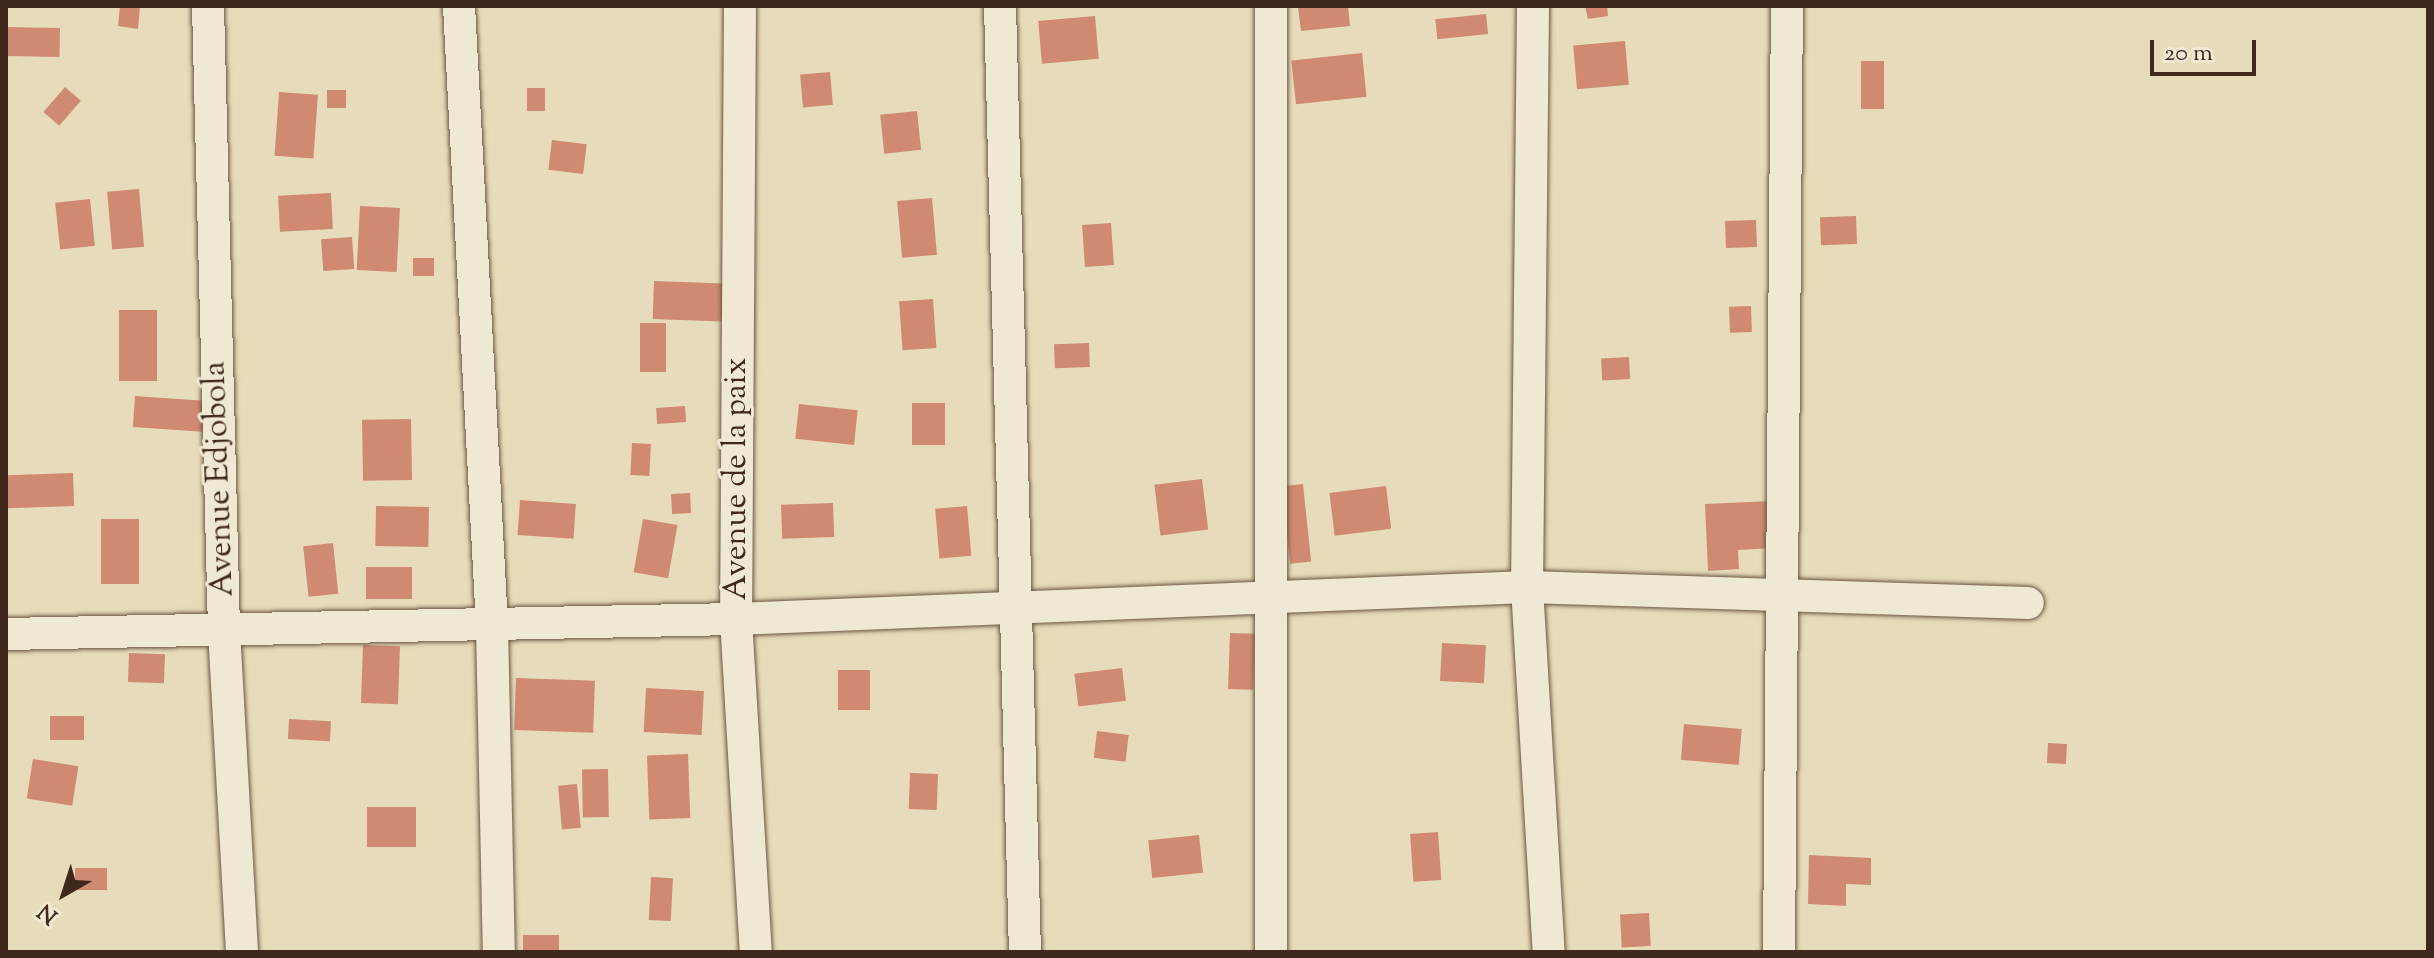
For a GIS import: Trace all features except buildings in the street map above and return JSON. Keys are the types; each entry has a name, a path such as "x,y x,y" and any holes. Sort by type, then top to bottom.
{"street":[{"name":"Avenue Edjobola","path":"208,6 224,630 242,952"},
{"path":"459,6 492,626 499,952"},
{"name":"Avenue de la paix","path":"740,6 736,619 756,952"},
{"path":"1000,6 1025,952"},
{"path":"1271,6 1265,598 1271,952"},
{"path":"1533,6 1527,587 1549,952"},
{"path":"1779,952 1787,6"},
{"path":"6,634 736,619 1527,587 1782,591 2028,603"}]}
